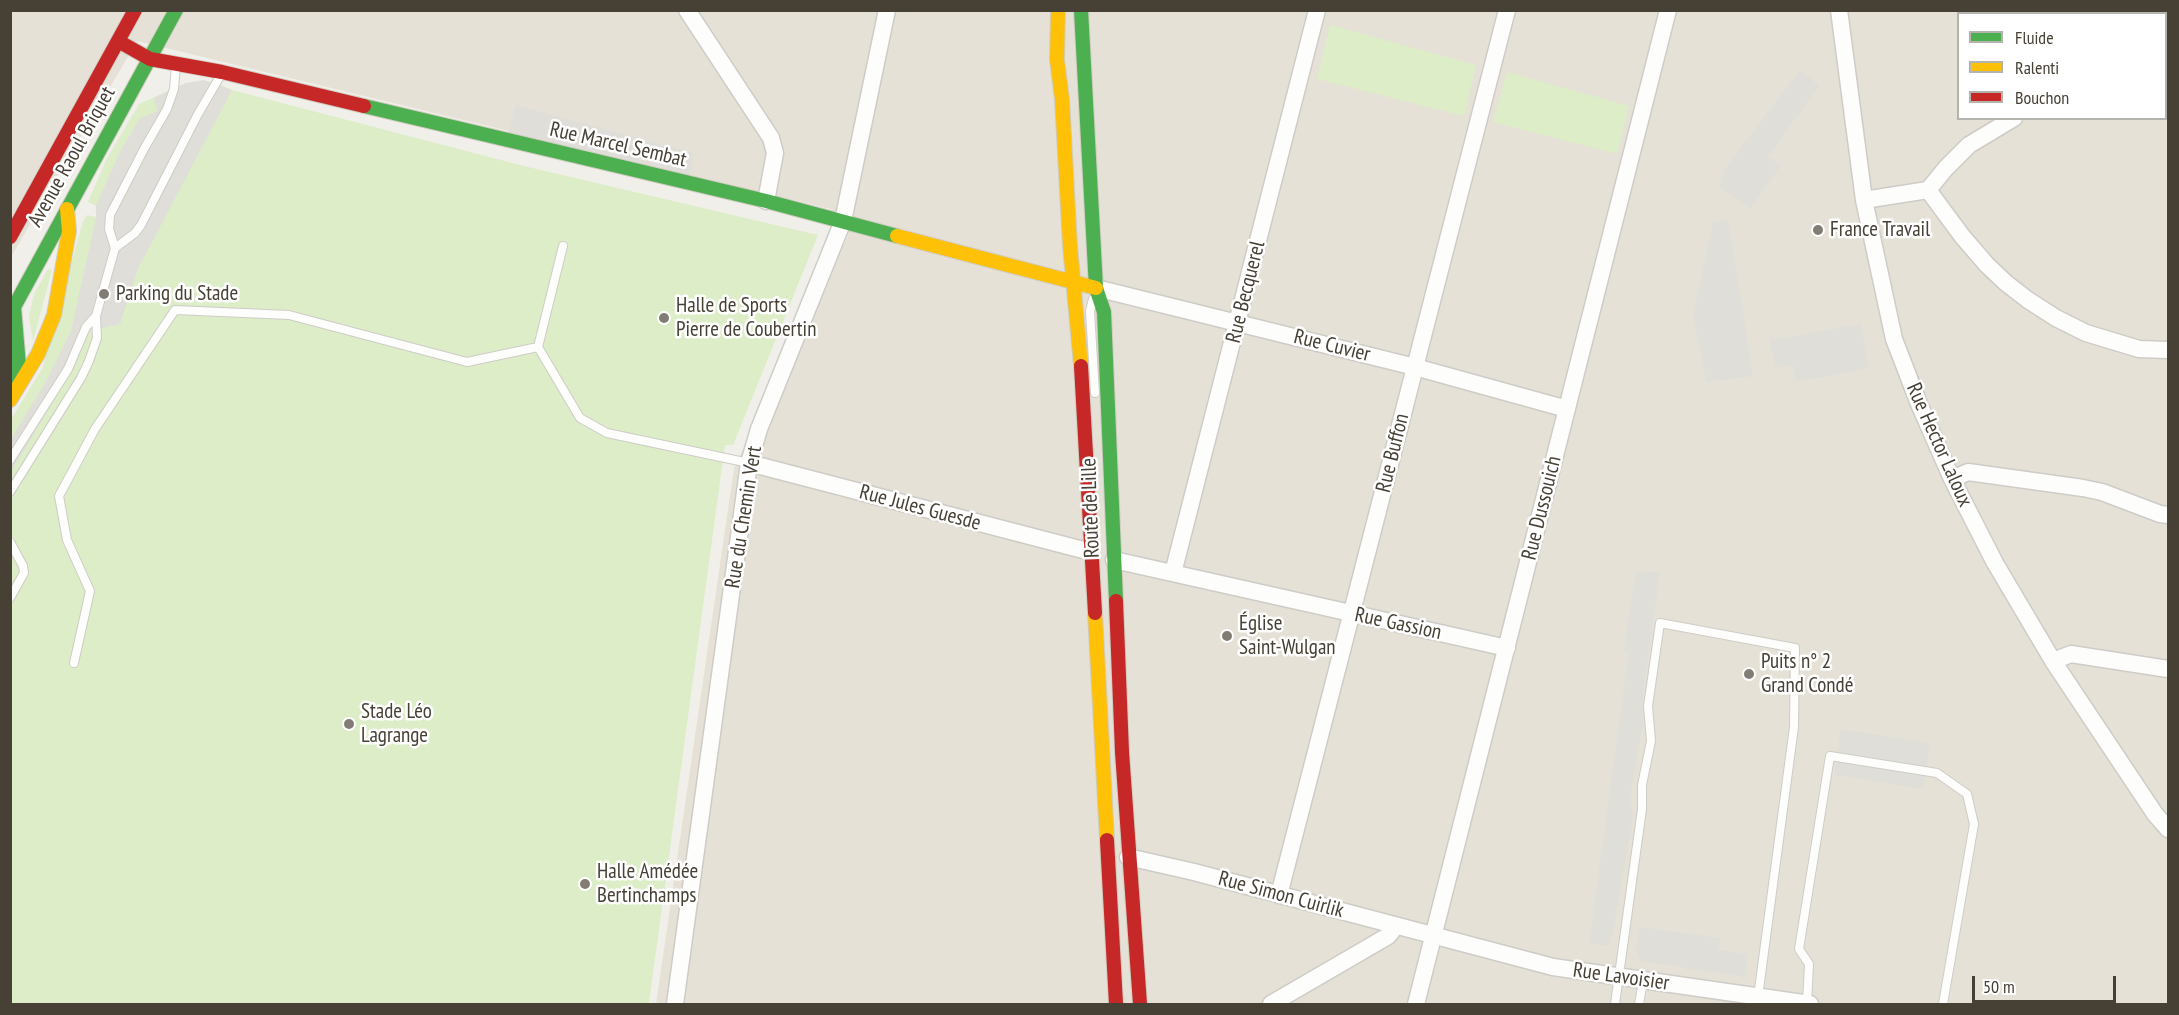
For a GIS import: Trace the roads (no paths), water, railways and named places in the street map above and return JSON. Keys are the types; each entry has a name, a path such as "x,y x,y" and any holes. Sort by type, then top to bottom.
{"main road":[{"name":"Avenue Raoul Briquet","path":"10,237 135,10"},
{"name":"Avenue Raoul Briquet","path":"12,305 55,232 176,10"},
{"name":"Route de Lille","path":"1058,10 1057,60 1062,99 1070,246 1077,277 1116,1005"},
{"name":"Route de Lille","path":"1081,10 1096,288 1104,312 1128,856 1140,1005"},
{"path":"118,41 150,58"},
{"name":"Rue Marcel Sembat","path":"150,58 222,72 766,201 1077,277 1096,288"},
{"path":"12,398 38,354 54,315 69,231 67,209"},
{"path":"37,240 55,232"},
{"path":"12,305 18,340 19,366 12,398"}],"street":[{"path":"687,10 771,138 775,153 766,201"},
{"name":"Rue du Chemin Vert","path":"675,1005 749,463 759,429 843,221 886,10"},
{"name":"Rue Becquerel","path":"1173,573 1317,10"},
{"name":"Rue Buffon","path":"1280,895 1507,10"},
{"name":"Rue Dussouich","path":"1416,1005 1668,10"},
{"name":"Rue Hector Laloux","path":"1839,10 1864,200 1894,339 1952,478 1995,562 2053,661 2155,814 2169,829"},
{"path":"1864,200 1928,190 1969,145 2011,120"},
{"path":"1928,190 1956,229 1981,258 2006,283 2028,300 2086,333 2139,348 2169,350"},
{"name":"Rue Cuvier","path":"1096,288 1415,366 1567,409"},
{"name":"Rue Jules Guesde","path":"749,463 1091,552"},
{"path":"1952,478 1968,472 2083,488 2102,492 2160,514 2169,515"},
{"name":"Rue Gassion","path":"1114,560 1507,648"},
{"path":"2053,661 2071,654 2169,669"},
{"name":"Rue Simon Cuirlik","path":"1128,856 1434,937"},
{"path":"1271,1005 1388,936 1396,926"},
{"name":"Rue Lavoisier","path":"1434,937 1553,967 1809,1004"}],"lane":[{"path":"1072,49 1084,70"},
{"path":"1057,60 1071,91"},
{"path":"10,492 81,378 97,338 96,316 115,248 109,229 111,215 144,148 167,110 174,89 176,64"},
{"path":"115,248 135,233 141,225 222,72"},
{"path":"1081,193 1084,245"},
{"path":"562,246 538,347 580,418 607,433 749,463"},
{"path":"1095,404 1090,311 1096,288"},
{"path":"74,663 90,591 68,540 59,496 95,429 175,310 290,315 467,362 538,347"},
{"path":"10,460 68,369 86,327 96,316"},
{"path":"10,542 23,566 24,573 10,598"},
{"path":"1106,590 1108,600 1117,616"},
{"path":"1615,1005 1642,809 1642,786 1651,741 1648,706 1660,623 1795,648 1794,727 1758,997"},
{"path":"1097,670 1106,681 1112,700 1118,834"},
{"path":"1809,1004 1809,964 1799,949 1830,756 1937,773 1967,794 1974,824 1943,1005"},
{"path":"1639,1005 1643,981"}],"place":[{"name":"France Travail","path":"1818,230"},
{"name":"Parking du Stade","path":"104,294"},
{"name":"Halle de Sports Pierre de Coubertin","path":"664,318"},
{"name":"Église Saint-Wulgan","path":"1227,636"},
{"name":"Puits n° 2 Grand Condé","path":"1749,674"},
{"name":"Stade Léo Lagrange","path":"349,724"},
{"name":"Halle Amédée Bertinchamps","path":"585,884"}]}
